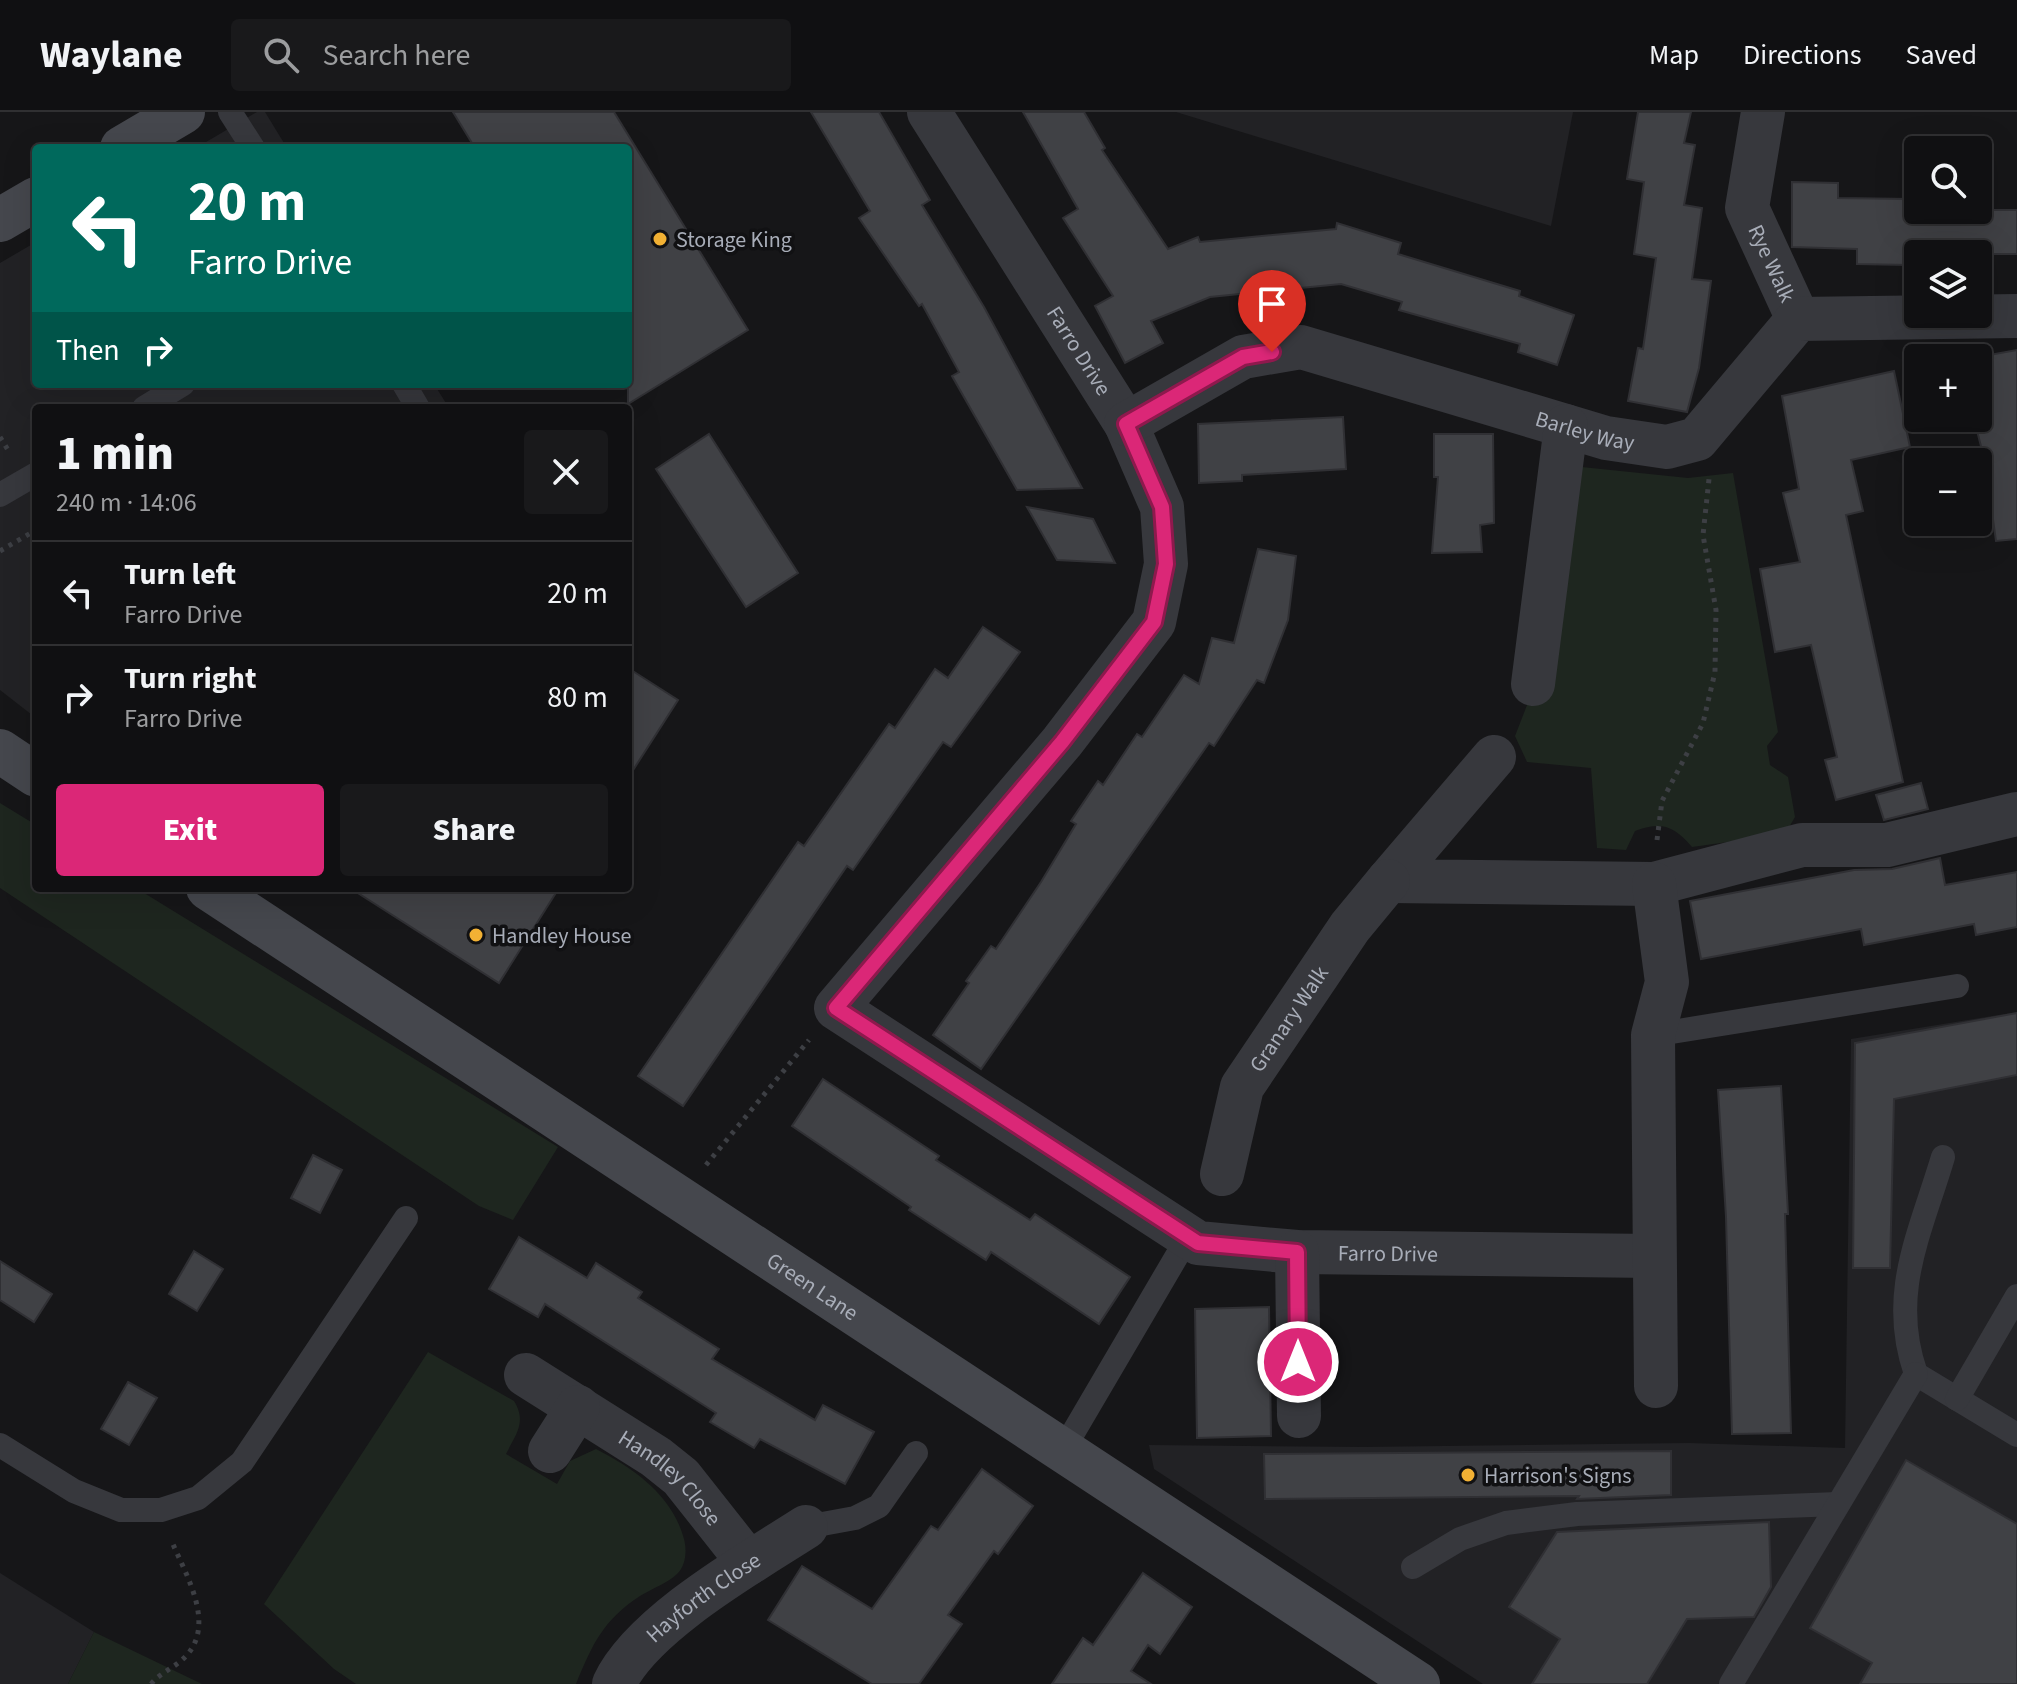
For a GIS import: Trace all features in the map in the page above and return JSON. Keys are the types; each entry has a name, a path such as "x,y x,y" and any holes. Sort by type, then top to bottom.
{"street":[{"path":"129,144 183,112"},
{"name":"Farro Drive","path":"929,112 1126,424 1162,507 1166,564 1154,622 1062,742 836,1008 1198,1243 1297,1252 1654,1256"},
{"name":"Rye Walk","path":"1763,112 1747,208 1798,319"},
{"path":"0,220 32,201"},
{"path":"1697,439 1798,319 2017,316"},
{"name":"Barley Way","path":"1126,424 1243,357 1301,347 1606,438 1667,447 1697,439"},
{"path":"1533,684 1566,426"},
{"path":"0,751 32,772"},
{"name":"Granary Walk","path":"1222,1174 1242,1087 1350,927 1494,757"},
{"path":"1388,881 1654,884 1802,845 1887,845 2017,814"},
{"path":"1654,884 1667,982 1653,1035 1656,1386"},
{"name":"Green Lane","path":"214,892 1418,1684"},
{"path":"1297,1252 1299,1416"},
{"name":"Handley Close","path":"526,1375 656,1457 681,1477 749,1563"},
{"path":"550,1451 578,1407"},
{"name":"Hayforth Close","path":"614,1684 620,1670 656,1630 749,1563 806,1527"}],"lane":[{"path":"230,112 250,144"},
{"path":"150,404 176,388"},
{"path":"0,495 32,476"},
{"path":"1653,1035 1957,986"},
{"path":"1943,1157 1904,1290 1905,1343 1916,1374 2017,1435"},
{"path":"0,1445 86,1496 121,1510 161,1510 198,1498 242,1462 406,1218"},
{"path":"1063,1450 1188,1237"},
{"path":"1957,1399 2017,1296"},
{"path":"1731,1684 1916,1374"},
{"path":"806,1527 855,1518 879,1506 916,1453"},
{"path":"1413,1567 1460,1539 1506,1523 1577,1514 1838,1504"}],"path":[{"path":"1654,884 1662,801 1703,723 1715,672 1716,610 1703,535 1709,475 1708,451 1697,439"},
{"path":"0,551 32,532"},
{"path":"698,1175 836,1008"},
{"path":"151,1684 187,1655 200,1628 194,1594 161,1510"}],"shaded area":[{"path":"257,112 265,112 285,144 203,144"},
{"path":"1176,112 1573,112 1551,226"},
{"path":"32,244 32,388 436,388 446,404 32,404 32,715 0,690 0,263"},
{"path":"1572,466 1688,478 1733,473 1778,732 1767,746 1770,765 1788,777 1795,817 1785,834 1692,847 1673,830 1653,826 1635,831 1626,850 1597,848 1591,768 1527,762 1515,736 1550,646"},
{"path":"0,803 32,823 32,892 143,892 558,1147 513,1220 479,1206 0,888"},
{"path":"2017,1012 2017,1684 1483,1684 1154,1469 1149,1445 1364,1447 1689,1443 1845,1448 1851,1039"},
{"path":"428,1352 514,1401 520,1422 506,1454 557,1484 570,1461 596,1449 625,1465 650,1485 671,1509 678,1523 685,1548 680,1571 617,1614 600,1634 576,1684 356,1684 334,1669 264,1604"},
{"path":"0,1573 94,1632 68,1684 0,1684"},
{"path":"94,1632 202,1684 68,1684"}],"building":[{"name":"Storage King","path":"453,112 614,112 748,330 628,404 628,388 632,388 632,144 473,144"},
{"path":"811,112 879,112 930,200 922,205 984,307 1082,488 1017,490 952,376 959,372 922,304 919,306 859,218 870,211"},
{"path":"1023,112 1084,112 1105,148 1102,150 1168,249 1198,237 1200,242 1336,229 1337,223 1401,243 1398,254 1520,291 1519,296 1574,315 1557,365 1518,352 1520,344 1399,310 1402,302 1341,284 1210,297 1151,321 1163,343 1125,363 1095,306 1113,296 1063,218 1078,209"},
{"path":"1638,112 1691,112 1684,143 1695,145 1684,205 1702,208 1692,279 1711,281 1699,368 1687,412 1628,401 1638,348 1643,349 1656,258 1634,254 1644,182 1627,179"},
{"path":"1792,182 1838,183 1838,198 1904,199 1904,224 1992,224 1992,210 2017,210 2017,254 1992,254 1992,240 1904,240 1904,265 1857,264 1857,249 1792,247"},
{"path":"2017,350 2017,539 1996,541 1992,512 1992,448 1981,448 1977,432 1992,432 1992,354"},
{"path":"1894,371 1904,432 1907,432 1910,447 1851,460 1863,511 1846,515 1903,782 1836,800 1825,760 1837,757 1811,645 1775,652 1760,569 1800,562 1783,493 1799,489 1782,396"},
{"path":"1343,417 1346,469 1242,475 1242,481 1199,483 1198,424"},
{"path":"709,434 798,573 746,607 656,469"},
{"path":"1434,434 1493,434 1494,523 1480,525 1482,552 1432,553 1438,477 1434,477"},
{"path":"1027,507 1093,519 1115,563 1057,560"},
{"path":"1258,549 1296,556 1288,620 1264,683 1257,680 1214,746 1209,743 981,1069 933,1035 969,983 966,981 991,946 996,949 1041,882 1076,824 1071,821 1098,781 1103,785 1137,734 1142,737 1184,675 1199,684 1212,638 1234,643"},
{"path":"983,627 1020,652 951,747 943,742 853,870 847,866 683,1106 638,1076 798,842 804,846 889,724 895,728 935,669 948,678"},
{"path":"632,671 678,700 632,772"},
{"path":"1921,783 1928,809 1884,820 1876,795"},
{"path":"1940,858 1945,885 2017,872 2017,927 1976,935 1974,924 1864,945 1861,929 1701,959 1690,901 1854,870 1892,869"},
{"name":"Handley House","path":"356,892 556,892 499,983"},
{"path":"2017,1013 2017,1075 1894,1099 1890,1268 1853,1268 1855,1043"},
{"path":"823,1079 939,1156 936,1160 1030,1220 1035,1214 1130,1277 1099,1324 991,1252 986,1260 909,1210 911,1207 792,1126"},
{"path":"1781,1086 1788,1214 1785,1214 1791,1433 1732,1434 1726,1217 1718,1090"},
{"path":"313,1155 342,1170 320,1213 291,1198"},
{"path":"519,1237 587,1278 596,1263 642,1292 638,1298 719,1349 712,1359 815,1420 823,1405 874,1432 845,1484 760,1439 754,1448 710,1422 716,1413 545,1304 538,1317 489,1289"},
{"path":"194,1251 223,1269 197,1311 169,1294"},
{"path":"0,1261 52,1294 34,1322 0,1300"},
{"path":"1269,1307 1271,1436 1197,1438 1195,1309"},
{"path":"128,1382 157,1398 129,1445 101,1429"},
{"path":"1671,1451 1671,1495 1577,1499 1579,1496 1265,1499 1264,1454"},
{"path":"1906,1460 2017,1524 2017,1684 1860,1684 1872,1663 1810,1628"},
{"path":"982,1469 1033,1506 998,1554 994,1551 948,1615 962,1624 919,1684 872,1684 768,1620 802,1566 872,1609 931,1526 938,1530"},
{"path":"1769,1522 1771,1587 1754,1617 1687,1619 1647,1684 1532,1684 1560,1639 1509,1607 1557,1532"},
{"path":"1143,1573 1192,1607 1160,1654 1148,1645 1131,1671 1151,1684 1052,1684 1083,1638 1093,1645"}],"place":[{"name":"Storage King","path":"660,239"},
{"name":"Handley House","path":"476,935"},
{"name":"Harrison's Signs","path":"1468,1475"}],"route":[{"path":"1272,352 1243,357 1126,424 1162,507 1166,564 1154,622 1062,742 836,1008 1198,1243 1297,1252 1298,1362"}]}
